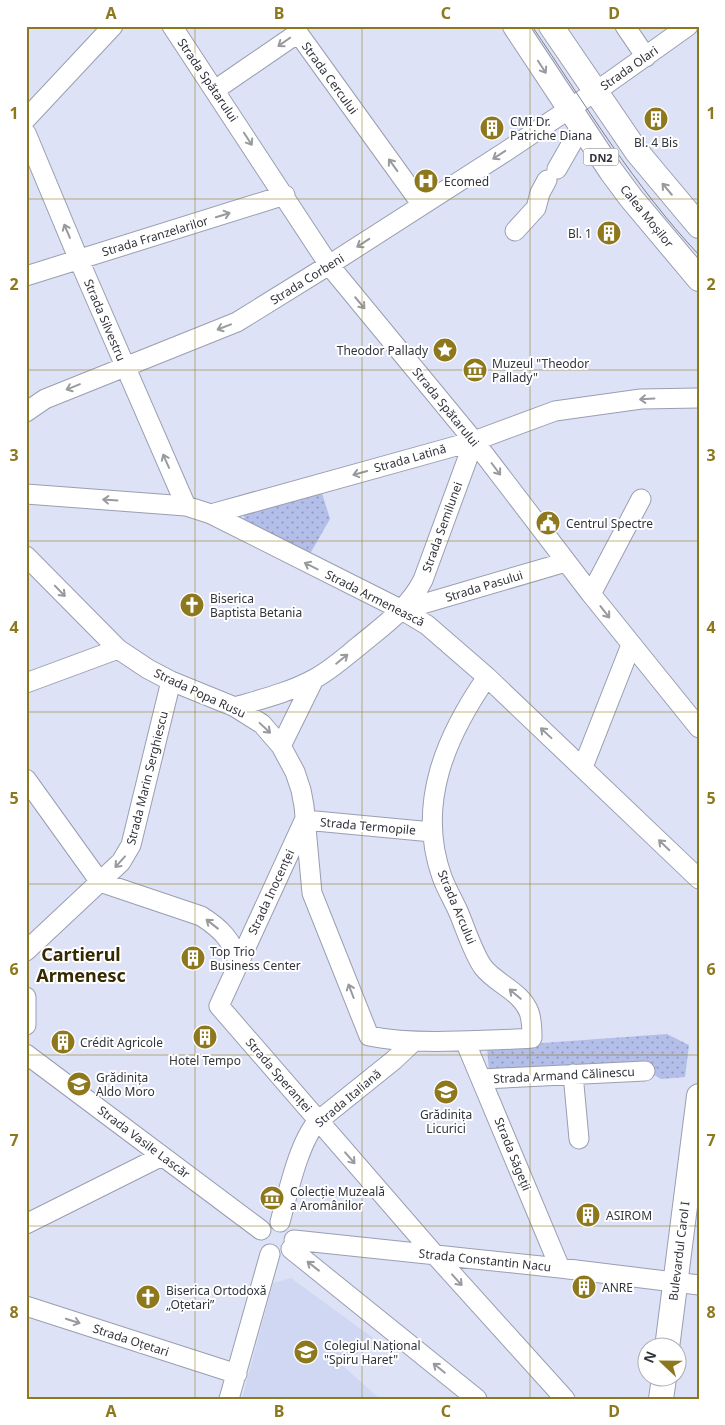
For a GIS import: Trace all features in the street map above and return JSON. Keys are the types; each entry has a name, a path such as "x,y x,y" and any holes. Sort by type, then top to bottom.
{"main road":[{"name":"Calea Moșilor","path":"515,26 575,118 631,198 699,279"},
{"name":"DN2","path":"551,26 637,152 699,226"},
{"name":"Bulevardul Carol I","path":"668,1338 699,1096"}],"street":[{"path":"28,113 114,26"},
{"name":"Strada Spătarului","path":"172,26 329,265 474,441 591,594 699,728"},
{"path":"625,26 646,57"},
{"name":"Strada Olari","path":"575,118 596,92 688,26"},
{"name":"Strada Cercului","path":"215,90 298,32 422,205"},
{"path":"515,231 536,208 540,193 552,175 575,118"},
{"name":"Strada Corbeni","path":"26,412 45,399 237,322 422,205 575,118"},
{"name":"Strada Silvestru","path":"26,133 186,506"},
{"name":"Strada Franzelarilor","path":"26,276 284,195"},
{"name":"Strada Latină","path":"211,514 474,441 556,411 641,399 699,398"},
{"name":"Strada Semilunei","path":"402,610 418,591 423,580 474,441"},
{"name":"Strada Armenească","path":"26,494 186,506 211,514 402,610 427,625 487,677 699,878"},
{"path":"591,594 641,499"},
{"name":"Strada Popa Rusu","path":"26,556 118,649 148,669 172,681 235,707 262,724 281,746 295,772 301,790 312,892 369,1036 413,1042"},
{"name":"Strada Pasului","path":"402,610 566,562"},
{"path":"235,707 280,694 314,679 341,661 402,610"},
{"path":"583,768 631,645"},
{"path":"26,683 118,649"},
{"name":"Strada Arcului","path":"465,1041 532,1038 531,1018 522,1000 495,979 482,965 442,877 432,832 433,804 448,744 462,716 487,677"},
{"path":"281,746 314,679"},
{"name":"Strada Marin Serghiescu","path":"26,951 122,862 131,845 172,681"},
{"path":"26,778 100,882 165,902 202,916 214,924 228,939 234,947 238,964"},
{"name":"Strada Termopile","path":"305,820 432,832"},
{"name":"Strada Inocenței","path":"238,964 305,820"},
{"path":"275,885 289,872 301,875 312,892"},
{"name":"Strada Speranței","path":"238,964 220,1006 435,1255 566,1399"},
{"path":"26,1025 27,997"},
{"path":"413,1042 465,1041"},
{"name":"Strada Săgeții","path":"465,1041 560,1268"},
{"name":"Strada Italiană","path":"280,1222 309,1133 318,1121 394,1060 413,1042"},
{"name":"Strada Vasile Lascăr","path":"26,1054 261,1230"},
{"name":"Strada Armand Călinescu","path":"482,1079 646,1071"},
{"path":"573,1074 579,1139"},
{"path":"26,1224 162,1156"},
{"path":"292,1244 281,1255 270,1254 265,1251 260,1241 261,1230 270,1222 280,1222 291,1229 292,1244 477,1399"},
{"name":"Strada Constantin Nacu","path":"292,1244 435,1255 699,1285"},
{"path":"229,1399 270,1254"},
{"name":"Strada Oțetari","path":"26,1306 236,1374"}],"shaded area":[{"path":"322,493 330,519 311,552 305,553 244,521 244,514"},
{"path":"667,1034 689,1045 685,1077 661,1079 636,1063 489,1071 487,1047"},
{"name":"Colegiul Național \"Spiru Haret\"","path":"291,1278 373,1338 344,1367 380,1399 242,1399 273,1283"}],"tram line":[{"path":"532,26 632,173 675,229 699,255"}],"place":[{"name":"Bl. 4 Bis","path":"656,119"},
{"name":"CMI Dr. Patriche Diana","path":"492,128"},
{"name":"Ecomed","path":"426,181"},
{"name":"Bl. 1","path":"609,233"},
{"name":"Theodor Pallady","path":"445,350"},
{"name":"Muzeul \"Theodor Pallady\"","path":"475,370"},
{"name":"Centrul Spectre","path":"548,523"},
{"name":"Biserica Baptista Betania","path":"192,605"},
{"name":"Top Trio Business Center","path":"193,958"},
{"name":"Hotel Tempo","path":"205,1037"},
{"name":"Crédit Agricole","path":"63,1042"},
{"name":"Grădinița Aldo Moro","path":"79,1084"},
{"name":"Grădinița Licurici","path":"446,1092"},
{"name":"Colecție Muzeală a Aromânilor","path":"272,1198"},
{"name":"ASIROM","path":"588,1215"},
{"name":"ANRE","path":"584,1287"},
{"name":"Biserica Ortodoxă „Oțetari”","path":"148,1297"},
{"name":"Colegiul Național \"Spiru Haret\"","path":"306,1352"}],"district":[{"name":"Cartierul Armenesc","path":"81,964"}]}
